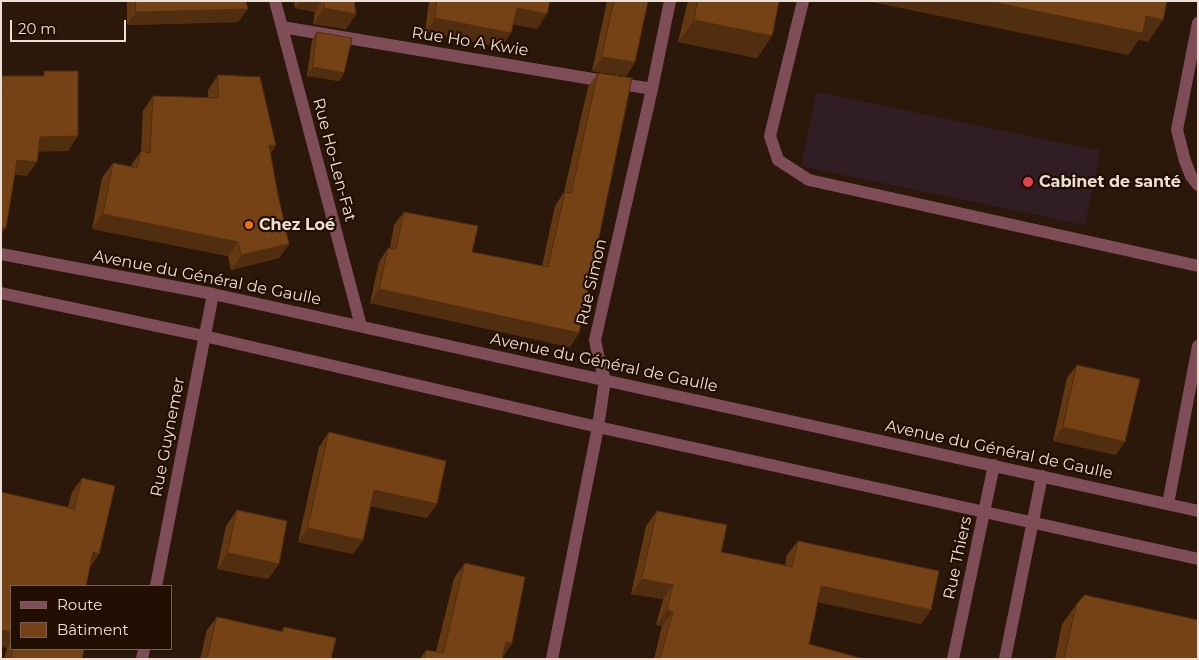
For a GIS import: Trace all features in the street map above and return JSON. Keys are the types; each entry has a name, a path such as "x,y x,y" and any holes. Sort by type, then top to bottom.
{"street":[{"name":"Rue Ho-Len-Fat","path":"275,1 361,326"},
{"name":"Rue Simon","path":"552,659 598,427 605,380 598,360 595,340 670,1"},
{"path":"803,1 770,136 778,160 809,180 1198,266"},
{"path":"1198,23 1177,130 1184,161 1198,185"},
{"name":"Rue Ho A Kwie","path":"282,27 652,88"},
{"name":"Avenue du Général de Gaulle","path":"1,254 213,294 1198,510"},
{"path":"1,293 204,336 598,427 1198,559"},
{"name":"Rue Guynemer","path":"156,585 213,294"},
{"path":"1168,504 1198,346"},
{"name":"Rue Thiers","path":"953,659 994,465"},
{"path":"1005,659 1042,476"}],"shaded area":[{"path":"817,92 1100,151 1085,225 801,166"}],"building":[{"path":"136,1 246,1 248,9 136,12"},
{"path":"325,1 354,1 356,14 324,8"},
{"path":"437,1 550,1 547,14 517,8 511,33 435,18"},
{"path":"614,1 648,1 635,62 602,57"},
{"path":"698,1 779,1 772,36 694,20"},
{"path":"988,1 1167,1 1163,20 1146,16 1143,33"},
{"path":"317,32 352,38 344,73 313,67"},
{"path":"44,71 78,71 78,136 40,137 37,162 17,160 6,228 1,227 1,76 44,76"},
{"path":"598,73 632,78 579,333 379,289 388,248 396,249 404,212 478,226 472,252 548,267 565,192 571,193"},
{"path":"218,75 260,77 276,146 269,145 289,244 241,255 238,242 103,214 113,163 137,168 141,151 150,153 153,96 218,98"},
{"path":"1077,365 1140,379 1125,442 1063,427"},
{"path":"329,432 446,461 437,504 374,490 363,540 308,528"},
{"path":"82,478 115,486 99,554 93,552 86,585 10,585 10,632 1,630 1,492 74,509"},
{"path":"237,510 287,521 279,564 228,553"},
{"path":"657,511 727,525 721,552 792,567 798,541 939,571 931,610 821,586 809,644 864,659 660,659 673,612 667,610 673,585 642,579"},
{"path":"465,563 525,577 512,643 506,642 502,659 424,659 426,650 443,653"},
{"path":"1085,595 1198,620 1198,659 1064,659 1076,605"},
{"path":"217,617 283,632 284,627 336,638 331,659 205,659"},
{"path":"13,650 84,650 82,659 11,659"}],"place":[{"name":"Cabinet de santé","path":"1028,182"},
{"name":"Chez Loé","path":"249,225"}]}
